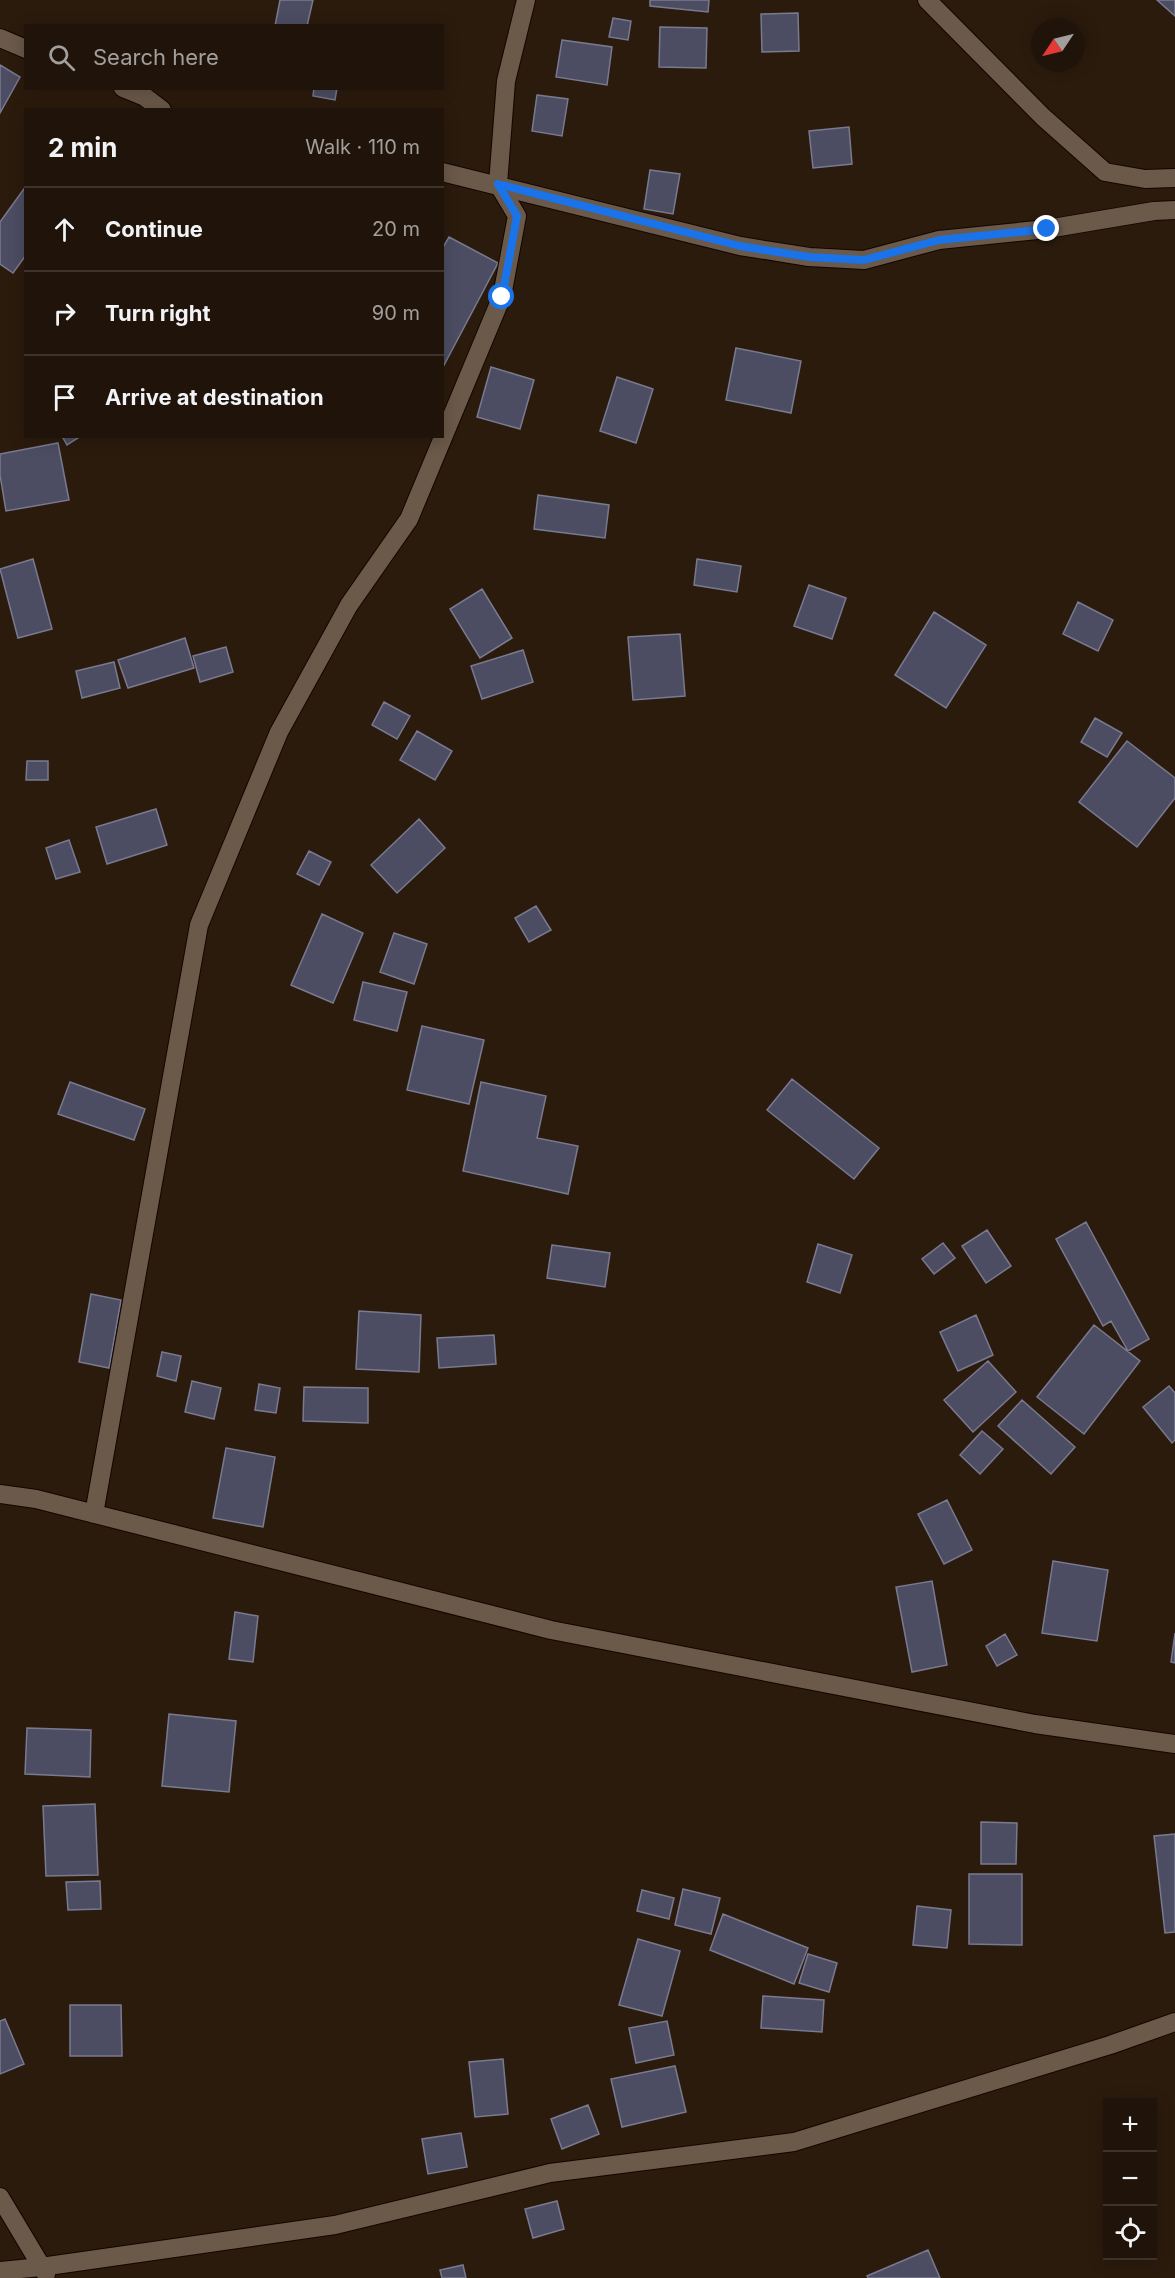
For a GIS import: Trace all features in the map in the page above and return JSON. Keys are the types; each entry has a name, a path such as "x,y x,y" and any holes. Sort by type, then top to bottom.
{"street":[{"path":"444,437 502,297 517,216 498,184 506,81 526,0"},
{"path":"927,0 1043,117 1105,172 1145,179 1175,178"},
{"path":"0,38 24,48"},
{"path":"128,90 145,97 159,108"},
{"path":"444,172 740,246 809,257 864,260 939,240 1047,229 1154,211 1175,210"},
{"path":"94,1514 199,925 279,732 349,605 410,519 444,438"},
{"path":"0,1494 36,1499 551,1630 1035,1724 1175,1744"},
{"path":"0,2271 45,2273 336,2225 550,2173 794,2142 1110,2045 1175,2022"},
{"path":"0,2197 45,2273"}],"building":[{"path":"280,0 313,0 307,24 275,24"},
{"path":"650,0 709,0 708,12 650,6"},
{"path":"1157,0 1175,0 1175,16"},
{"path":"798,13 799,51 762,52 761,14"},
{"path":"613,18 631,21 628,40 609,37"},
{"path":"660,27 707,28 706,68 659,67"},
{"path":"562,40 612,47 607,85 556,77"},
{"path":"0,65 20,77 0,113"},
{"path":"314,90 337,90 335,100 313,96"},
{"path":"537,95 568,99 562,136 532,131"},
{"path":"849,127 852,164 813,168 809,131"},
{"path":"650,170 680,174 673,214 644,209"},
{"path":"24,189 24,258 13,273 0,264 0,222"},
{"path":"449,237 498,263 444,365 444,246"},
{"path":"736,348 801,361 791,413 726,400"},
{"path":"491,367 534,380 520,429 477,417"},
{"path":"617,377 653,389 636,443 600,431"},
{"path":"63,438 78,438 67,445"},
{"path":"58,443 69,500 6,511 0,475 0,454"},
{"path":"538,495 609,505 605,538 534,529"},
{"path":"33,559 52,629 18,638 0,569"},
{"path":"697,559 741,566 737,592 694,585"},
{"path":"809,585 846,598 832,639 794,626"},
{"path":"482,589 512,638 480,658 450,609"},
{"path":"1078,602 1113,620 1098,651 1063,634"},
{"path":"934,612 986,645 946,708 895,675"},
{"path":"680,634 685,696 633,700 628,637"},
{"path":"185,638 194,668 128,688 118,660"},
{"path":"226,647 233,672 200,682 193,656"},
{"path":"523,650 533,682 482,699 471,666"},
{"path":"114,662 120,688 82,698 76,671"},
{"path":"384,702 410,716 397,739 372,725"},
{"path":"1095,718 1122,733 1107,757 1081,742"},
{"path":"417,731 452,751 435,780 400,760"},
{"path":"1127,741 1175,778 1175,798 1137,847 1079,802"},
{"path":"27,761 48,761 48,780 26,780"},
{"path":"156,809 167,845 107,864 96,827"},
{"path":"419,819 445,848 397,893 371,865"},
{"path":"69,840 80,872 56,879 46,848"},
{"path":"309,851 331,862 319,885 297,874"},
{"path":"536,906 551,930 529,942 515,918"},
{"path":"322,914 363,933 333,1003 291,985"},
{"path":"394,933 427,944 414,984 380,972"},
{"path":"363,982 407,992 397,1031 354,1020"},
{"path":"422,1026 484,1040 469,1104 407,1090"},
{"path":"792,1079 879,1148 854,1179 767,1110"},
{"path":"70,1082 145,1109 134,1140 58,1114"},
{"path":"481,1082 546,1096 537,1138 578,1146 568,1194 463,1171"},
{"path":"1086,1222 1149,1339 1128,1351 1111,1321 1103,1326 1056,1239"},
{"path":"987,1230 1011,1266 986,1283 962,1246"},
{"path":"943,1243 955,1258 934,1274 922,1259"},
{"path":"818,1244 852,1255 840,1293 807,1282"},
{"path":"552,1245 610,1253 605,1287 547,1278"},
{"path":"91,1294 121,1300 109,1368 79,1362"},
{"path":"359,1311 421,1315 419,1372 356,1369"},
{"path":"976,1315 993,1355 958,1371 940,1332"},
{"path":"1094,1325 1140,1361 1084,1434 1037,1397"},
{"path":"494,1335 496,1364 439,1368 437,1338"},
{"path":"162,1352 181,1356 176,1381 157,1376"},
{"path":"988,1361 1016,1392 973,1432 944,1400"},
{"path":"192,1381 221,1388 214,1419 185,1412"},
{"path":"259,1384 280,1388 276,1413 255,1410"},
{"path":"1169,1386 1175,1393 1175,1440 1172,1443 1143,1407"},
{"path":"304,1387 368,1388 368,1423 303,1421"},
{"path":"1022,1400 1075,1447 1051,1474 998,1426"},
{"path":"982,1431 1003,1449 980,1474 960,1455"},
{"path":"226,1448 275,1457 263,1527 213,1518"},
{"path":"947,1500 972,1550 944,1564 918,1514"},
{"path":"1053,1561 1108,1570 1097,1641 1042,1633"},
{"path":"932,1581 947,1665 912,1672 896,1587"},
{"path":"235,1612 258,1616 253,1662 229,1659"},
{"path":"1175,1633 1175,1663 1171,1662"},
{"path":"1005,1634 1017,1655 997,1666 986,1646"},
{"path":"169,1714 236,1721 229,1792 162,1786"},
{"path":"27,1728 91,1730 90,1777 25,1774"},
{"path":"95,1804 98,1875 46,1876 43,1806"},
{"path":"981,1822 1017,1823 1016,1864 981,1864"},
{"path":"1175,1834 1175,1932 1165,1933 1154,1836"},
{"path":"969,1874 1022,1874 1022,1945 969,1944"},
{"path":"100,1881 101,1909 68,1910 66,1882"},
{"path":"683,1889 720,1898 711,1934 675,1925"},
{"path":"642,1890 674,1898 669,1919 637,1911"},
{"path":"917,1906 951,1910 947,1948 913,1945"},
{"path":"723,1914 808,1948 794,1984 710,1950"},
{"path":"638,1939 680,1951 662,2016 619,2005"},
{"path":"808,1954 837,1963 829,1992 799,1983"},
{"path":"763,1996 824,2000 822,2032 761,2028"},
{"path":"70,2005 121,2005 122,2056 70,2056"},
{"path":"5,2019 24,2064 0,2074 0,2021"},
{"path":"667,2021 674,2055 636,2063 629,2028"},
{"path":"503,2059 508,2114 475,2117 469,2062"},
{"path":"675,2066 686,2112 622,2127 611,2079"},
{"path":"588,2105 599,2134 562,2149 551,2119"},
{"path":"461,2133 467,2167 428,2174 422,2139"},
{"path":"557,2201 564,2229 533,2238 525,2209"},
{"path":"928,2250 940,2278 868,2278 867,2276"},
{"path":"463,2265 466,2278 442,2278 440,2270"}],"route":[{"path":"502,297 517,216 498,184 740,246 809,257 864,260 939,240 1047,229"}]}
